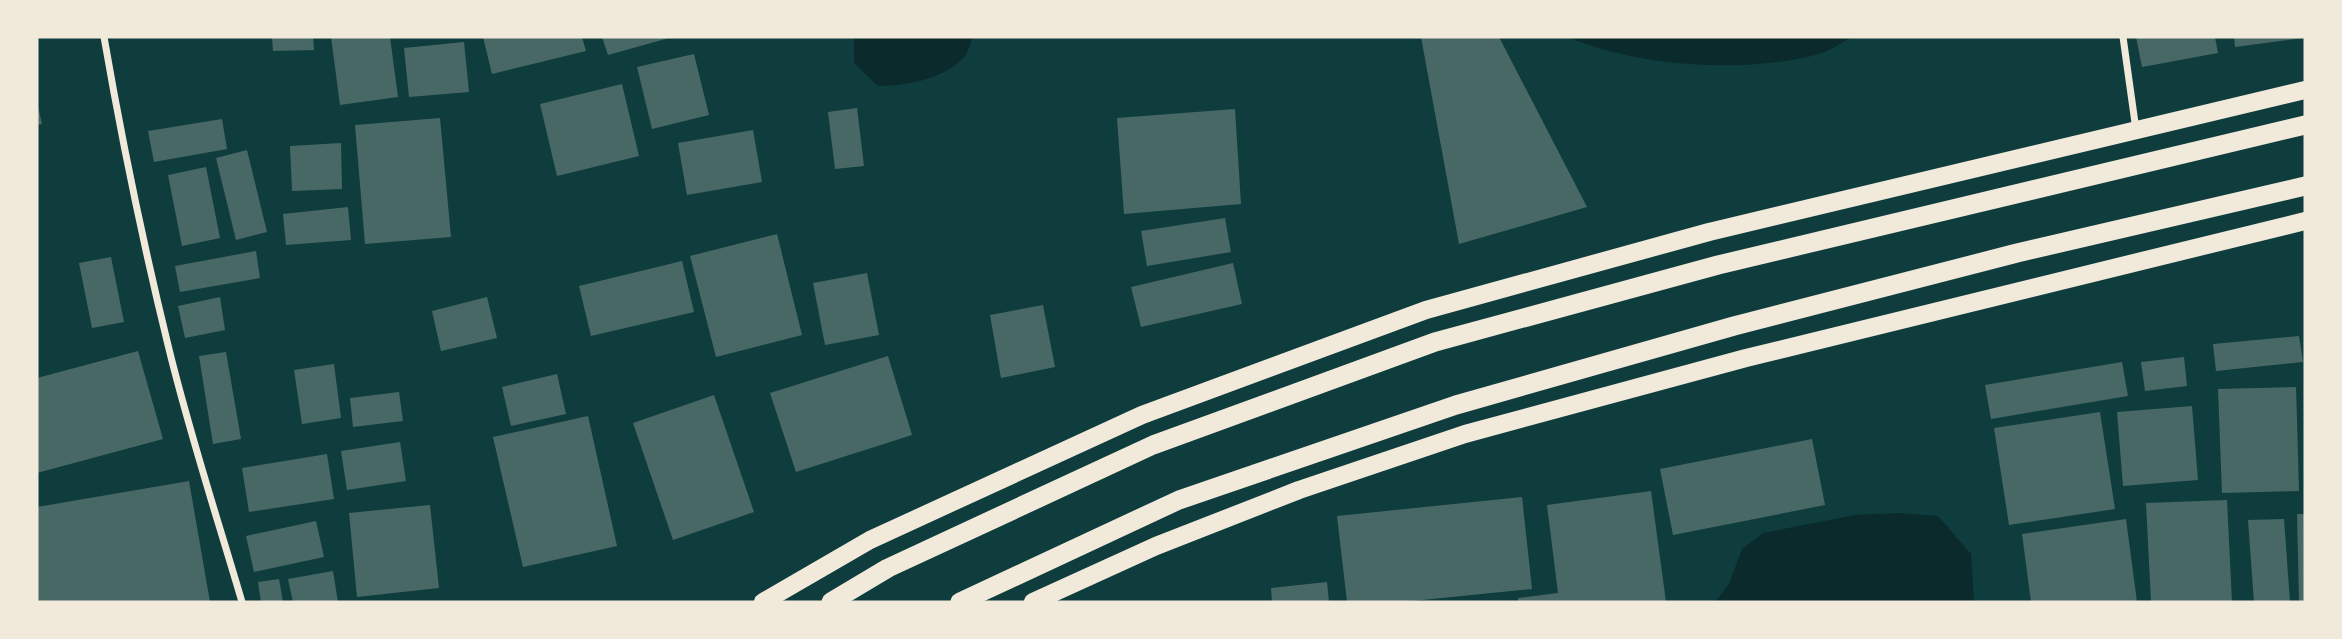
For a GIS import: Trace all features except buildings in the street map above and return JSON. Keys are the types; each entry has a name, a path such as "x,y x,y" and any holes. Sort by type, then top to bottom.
{"highway":[{"path":"831,602 888,568 1153,445 1436,342 1718,265 2305,125"},
{"path":"960,602 1178,500 1457,405 1815,305 2017,253 2305,186"}],"main road":[{"path":"763,602 870,540 1142,415 1426,310 1709,232 2305,90"},
{"path":"1033,602 1156,546 1298,490 1465,434 1746,358 2305,221"}],"street":[{"path":"104,37 138,218 168,347 202,472 242,602"},
{"path":"2123,37 2136,131"}],"water":[{"path":"854,37 973,37 965,56 946,71 912,83 878,86 854,63"},
{"path":"1568,37 1853,37 1819,54 1758,64 1726,65 1659,61 1626,55"},
{"path":"1900,513 1938,516 1971,554 1974,602 1715,602 1729,584 1742,549 1763,533 1855,515"}]}
